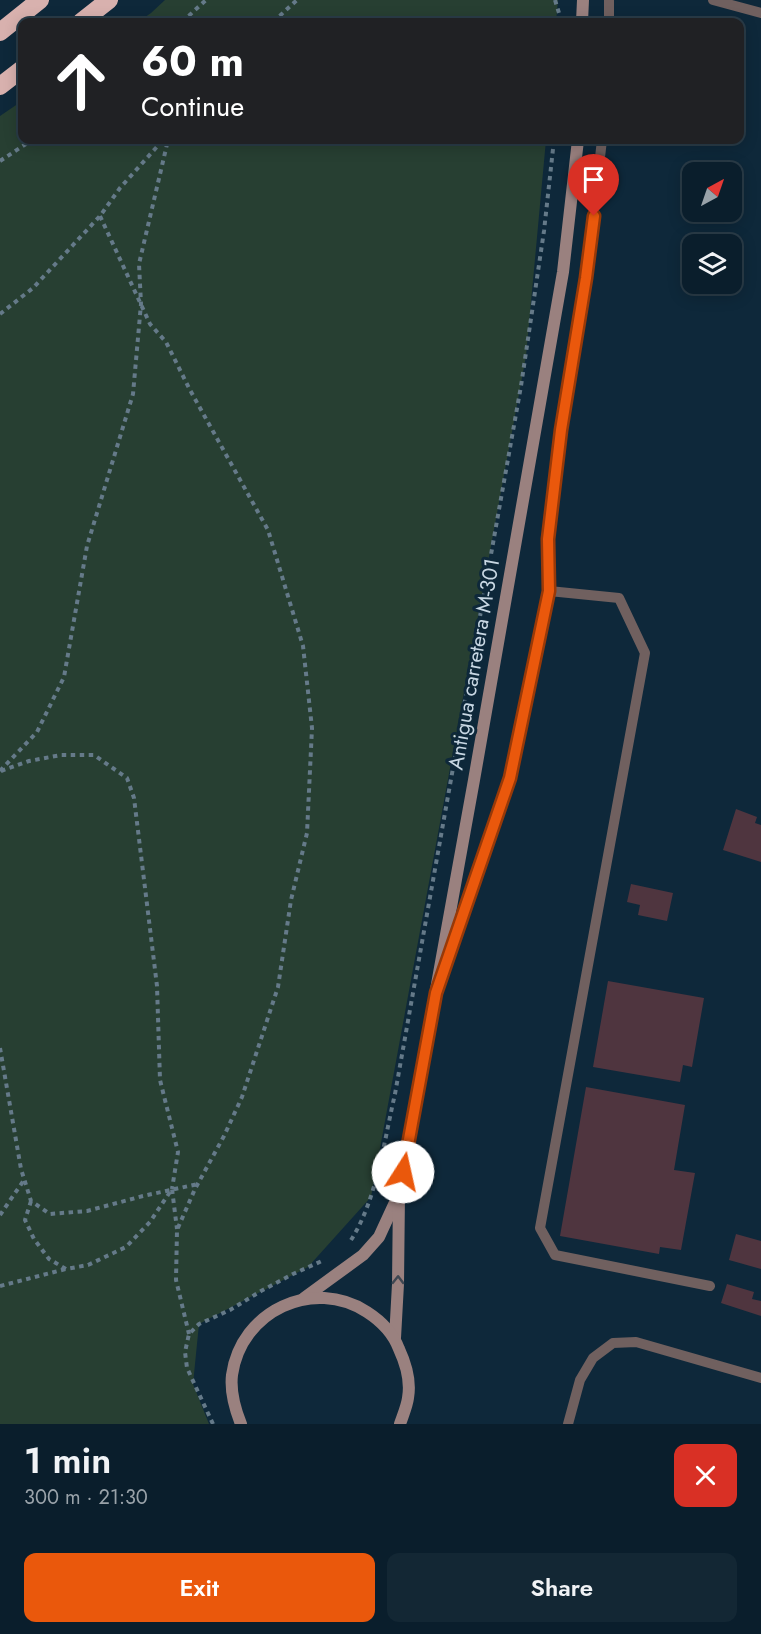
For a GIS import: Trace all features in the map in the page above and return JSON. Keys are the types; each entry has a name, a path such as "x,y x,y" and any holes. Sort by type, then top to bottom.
{"highway":[{"path":"0,32 40,0"},
{"path":"86,18 109,0"},
{"path":"0,86 18,72"}],"street":[{"path":"582,18 583,0"},
{"name":"Antigua carretera M-301","path":"395,1338 399,1194 563,272 578,144"},
{"name":"Antigua carretera M-301","path":"304,1299 363,1255 379,1237 399,1194"},
{"path":"241,1424 233,1404 232,1376 239,1349 255,1325 278,1308 304,1299 330,1298 356,1305 378,1318 395,1338 407,1366 408,1396 400,1424"}],"lane":[{"path":"609,0 609,18"},
{"path":"713,0 761,13"},
{"path":"436,993 510,778 549,591 548,539 561,430 586,278 602,144"},
{"path":"549,591 619,598 645,653 540,1228 555,1255 710,1286"},
{"path":"568,1424 580,1380 593,1358 613,1343 636,1342 761,1378"}],"path":[{"path":"186,18 206,0"},
{"path":"277,18 297,0"},
{"path":"555,0 559,18"},
{"path":"0,161 26,144"},
{"path":"0,314 33,288 99,216 120,188 159,144"},
{"path":"167,144 140,264 141,304 133,394 87,546 64,677 37,732 0,771 29,761 61,755 94,755 127,778 134,798 157,986 160,1080 178,1152 172,1189 177,1230 176,1280 189,1334 185,1352 187,1368 213,1424"},
{"path":"350,1243 371,1197 395,1094 521,386 544,231 554,144"},
{"path":"99,216 150,324 166,342 268,530 303,646 312,728 307,833 291,900 278,987 242,1097 177,1230"},
{"path":"0,1048 21,1168 31,1201 25,1220 34,1239 49,1259 66,1269"},
{"path":"0,1215 24,1179"},
{"path":"31,1201 50,1214 78,1212 198,1184"},
{"path":"0,1286 88,1265 126,1247 150,1222 172,1189"},
{"path":"189,1334 199,1324 230,1310 293,1274 327,1259"}],"green space":[{"path":"165,0 558,0 556,18 144,18"},
{"path":"18,104 18,144 546,144 526,356 371,1197 308,1267 199,1324 193,1384 209,1424 0,1424 0,116"}],"building":[{"path":"736,809 757,817 755,823 761,825 761,862 723,850"},
{"path":"631,884 673,893 667,921 638,915 640,905 627,902"},
{"path":"608,981 704,998 692,1067 683,1065 680,1082 593,1067"},
{"path":"586,1087 685,1105 674,1170 695,1173 681,1250 660,1247 659,1254 560,1236"},
{"path":"736,1234 761,1241 761,1269 729,1260"},
{"path":"727,1284 754,1292 752,1299 761,1301 761,1316 721,1303"}],"route":[{"path":"403,1172 436,993 510,778 549,591 548,539 561,430 594,216"}]}
